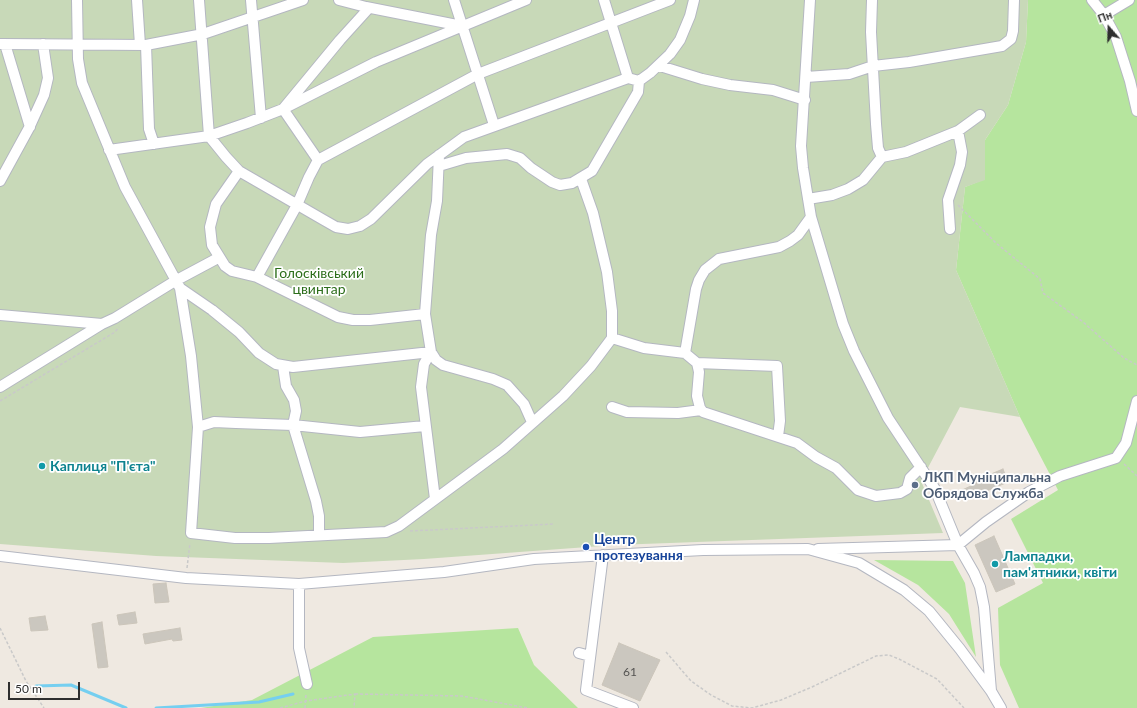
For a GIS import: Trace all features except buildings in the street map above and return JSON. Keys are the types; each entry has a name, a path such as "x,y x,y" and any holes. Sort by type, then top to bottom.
{"street":[{"path":"78,0 79,72 82,83 125,187 178,284 190,356 198,426 191,533 235,538 269,538 319,534 386,532 399,526 503,449 532,422 553,406 600,356 612,338 613,326 607,272 593,213 581,179"},
{"path":"137,0 143,45 149,129 154,144"},
{"path":"199,0 203,34 209,136 239,171 336,227 343,229 354,228 371,219 418,173 464,137 628,78 639,81"},
{"path":"251,0 261,118"},
{"path":"30,127 2,44 143,45 203,34 303,0"},
{"path":"340,0 369,8 462,26"},
{"path":"454,0 494,125"},
{"path":"109,150 209,136 261,118 283,109 376,62 526,0"},
{"path":"604,0 610,24 628,78"},
{"path":"257,277 297,205 318,160 478,74 670,0"},
{"path":"439,166 454,161 507,154 520,158 543,177 560,185 581,179 592,171 630,107 638,92 639,81 660,66 670,54 682,35 690,16 694,0"},
{"path":"810,0 801,146 802,168 811,217 843,324 854,351 888,418 935,489 958,545 974,572 980,586 984,607 991,691"},
{"path":"872,0 873,66 878,148 882,157"},
{"path":"806,78 849,74 873,66 909,62 1008,44 1013,31 1014,0"},
{"path":"1092,0 1104,14 1116,38 1130,81 1137,111"},
{"path":"1104,14 1130,0"},
{"path":"283,109 340,40 369,8"},
{"path":"1,175 30,127 47,85 48,78 43,44"},
{"path":"660,66 702,79 730,85 773,90 805,100"},
{"path":"283,109 318,160"},
{"path":"808,199 838,193 856,185 863,180 882,157 906,152 958,131 980,116"},
{"path":"950,229 948,200 960,165 962,144 958,131"},
{"path":"443,152 454,161"},
{"path":"443,152 439,166 437,201 431,235 425,314 431,352 436,360 443,365 494,379 507,385 524,404 532,422"},
{"path":"239,171 225,190 212,216 210,237 218,258 224,266 232,271 257,277 338,317 353,320 370,320 425,314"},
{"path":"685,354 696,289 705,270 719,259 779,247 798,235 811,217"},
{"path":"0,387 102,324 178,284 218,258"},
{"path":"178,284 239,332 259,353 267,359 283,366 306,366 431,352"},
{"path":"0,315 102,324"},
{"path":"612,338 644,348 685,354 697,363 777,366 780,421 778,436"},
{"path":"431,352 424,364 421,381 422,402 435,499"},
{"path":"697,363 699,372 697,396 701,410"},
{"path":"283,366 286,386 294,400 296,411 293,425 316,501 319,516 319,534"},
{"path":"0,556 186,578 299,584 444,572 534,559 703,550 958,545 986,522 1029,492 1060,476 1116,458 1126,443 1137,403"},
{"path":"612,407 627,412 678,414 701,410 717,418 778,436 798,443 816,458 836,468 858,490 866,494 890,495 905,491 910,478 921,467"},
{"path":"198,426 220,422 293,425 360,432 425,426"},
{"path":"808,549 859,563 904,590 929,612 960,649 991,691 1001,708"},
{"path":"603,555 586,690 633,708"},
{"path":"299,584 299,648 308,684"},
{"path":"579,653 590,656"}],"path":[{"path":"948,200 962,207 996,243 1040,279 1043,293 1078,318 1124,358 1137,365"},
{"path":"0,401 115,332 119,326 115,318"},
{"path":"1116,458 1137,476"},
{"path":"409,531 554,524"},
{"path":"187,568 191,533"},
{"path":"0,628 26,681 44,708"},
{"path":"666,652 691,681 711,695 732,706 752,708 781,700 812,687 876,656 889,655 937,679 964,708"},
{"path":"305,708 308,684"},
{"path":"354,708 355,694"},
{"path":"280,708 306,701 355,694 462,696 508,707 528,708"}],"green space":[{"name":"Голосківський цвинтар","path":"0,0 1028,0 1026,42 1008,105 985,140 985,180 965,187 956,270 1020,417 960,407 921,481 943,533 615,545 424,559 343,563 156,556 0,544"},
{"path":"1028,0 1137,0 1137,708 1019,708 1000,665 998,608 1043,583 1011,519 1058,490 1020,417 956,270 965,187 985,179 985,140 1008,105 1026,42"},
{"path":"874,560 953,561 965,583 976,657 949,614 918,585"},
{"path":"518,628 534,665 578,708 201,708 252,700 373,637"}],"waterway":[{"path":"36,686 71,685 126,708"},
{"path":"156,708 259,702 293,694"}],"place":[{"name":"Каплиця \"П'єта\"","path":"42,466"},
{"name":"ЛКП Муніципальна Обрядова Служба","path":"915,485"},
{"name":"Центр протезування","path":"586,547"},
{"name":"Лампадки, пам'ятники, квіти","path":"995,564"}]}
